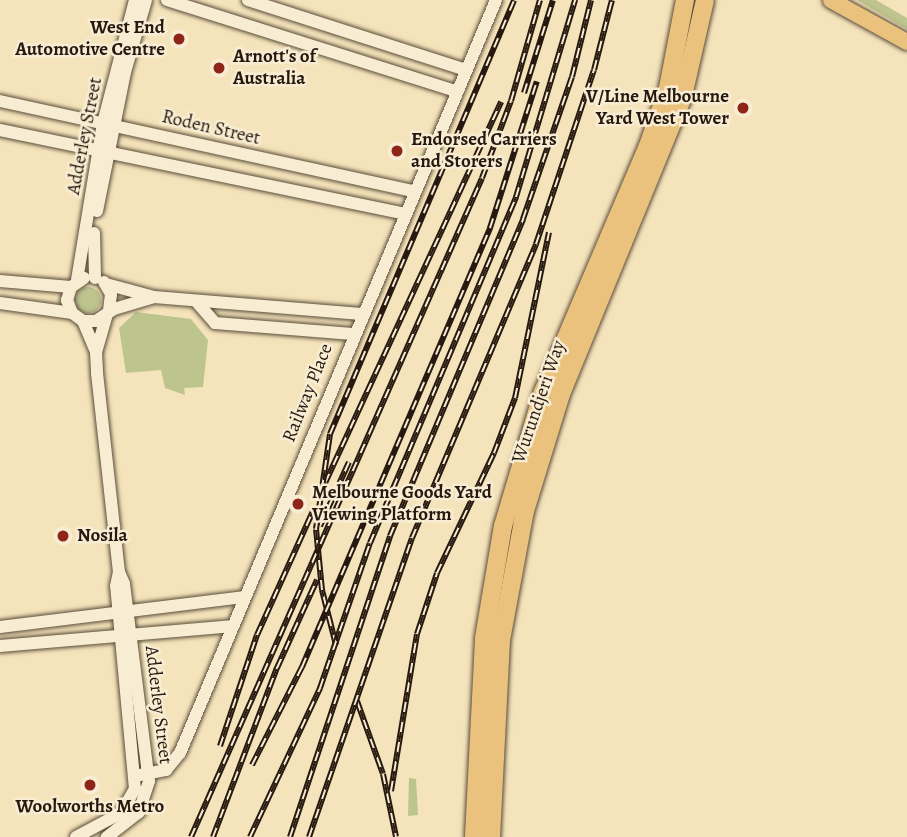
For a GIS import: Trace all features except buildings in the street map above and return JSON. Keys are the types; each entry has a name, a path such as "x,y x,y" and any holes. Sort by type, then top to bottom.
{"highway":[{"name":"Wurundjeri Way","path":"474,837 482,650 503,526 543,392 668,88 685,0"},
{"name":"Wurundjeri Way","path":"491,837 501,640 525,510 561,394 683,96 705,0"}],"main road":[{"path":"831,0 907,42"}],"street":[{"name":"Adderley Street","path":"74,283 135,0"},
{"name":"Adderley Street","path":"108,124 146,0"},
{"path":"167,0 456,91"},
{"path":"248,0 466,70"},
{"name":"Railway Place","path":"141,776 166,770 176,760 361,314 496,0"},
{"name":"Roden Street","path":"0,101 414,191"},
{"path":"0,130 405,214"},
{"name":"Adderley Street","path":"101,281 93,243 103,151"},
{"path":"0,281 101,281 154,297 361,314"},
{"path":"101,281 112,300 108,313"},
{"path":"72,313 67,300 74,283"},
{"path":"0,303 72,313 83,321 96,321 108,313 154,297"},
{"path":"196,301 215,323 353,334"},
{"name":"Adderley Street","path":"96,352 108,313"},
{"name":"Adderley Street","path":"83,321 96,352 141,776 139,799"},
{"path":"0,627 243,597"},
{"path":"0,646 100,635 125,637 231,626"},
{"path":"76,837 121,813 139,799"},
{"path":"107,837 131,821 139,799"}],"green space":[{"path":"857,0 876,0 907,18 907,29"},
{"path":"88,287 97,291 101,300 97,309 88,313 79,309 75,300 79,291"},
{"path":"136,312 191,319 208,340 203,387 184,388 185,395 165,388 161,370 126,373 119,328"},
{"path":"409,778 416,779 418,815 408,816"}],"railway":[{"path":"336,645 322,590 316,529 330,434 514,0"},
{"path":"191,837 482,178 511,101 540,0"},
{"path":"524,93 553,0"},
{"path":"250,837 320,688 370,543 516,197 575,0"},
{"path":"290,837 390,536 523,219 572,77 591,0"},
{"path":"309,837 412,538 536,244 594,70 612,0"},
{"path":"252,765 302,667 490,228 537,81"},
{"path":"325,483 501,102"},
{"path":"391,791 417,634 437,573 494,453 515,398 549,232"},
{"path":"320,526 349,462"},
{"path":"220,746 257,635 314,509"},
{"path":"213,837 277,668 317,580"},
{"path":"357,701 383,774 396,837"}],"place":[{"name":"West End Automotive Centre","path":"179,39"},
{"name":"Arnott's of Australia","path":"219,68"},
{"name":"V/Line Melbourne Yard West Tower","path":"743,108"},
{"name":"Endorsed Carriers and Storers","path":"397,151"},
{"name":"Melbourne Goods Yard Viewing Platform","path":"298,504"},
{"name":"Nosila","path":"63,536"},
{"name":"Woolworths Metro","path":"90,785"}]}
